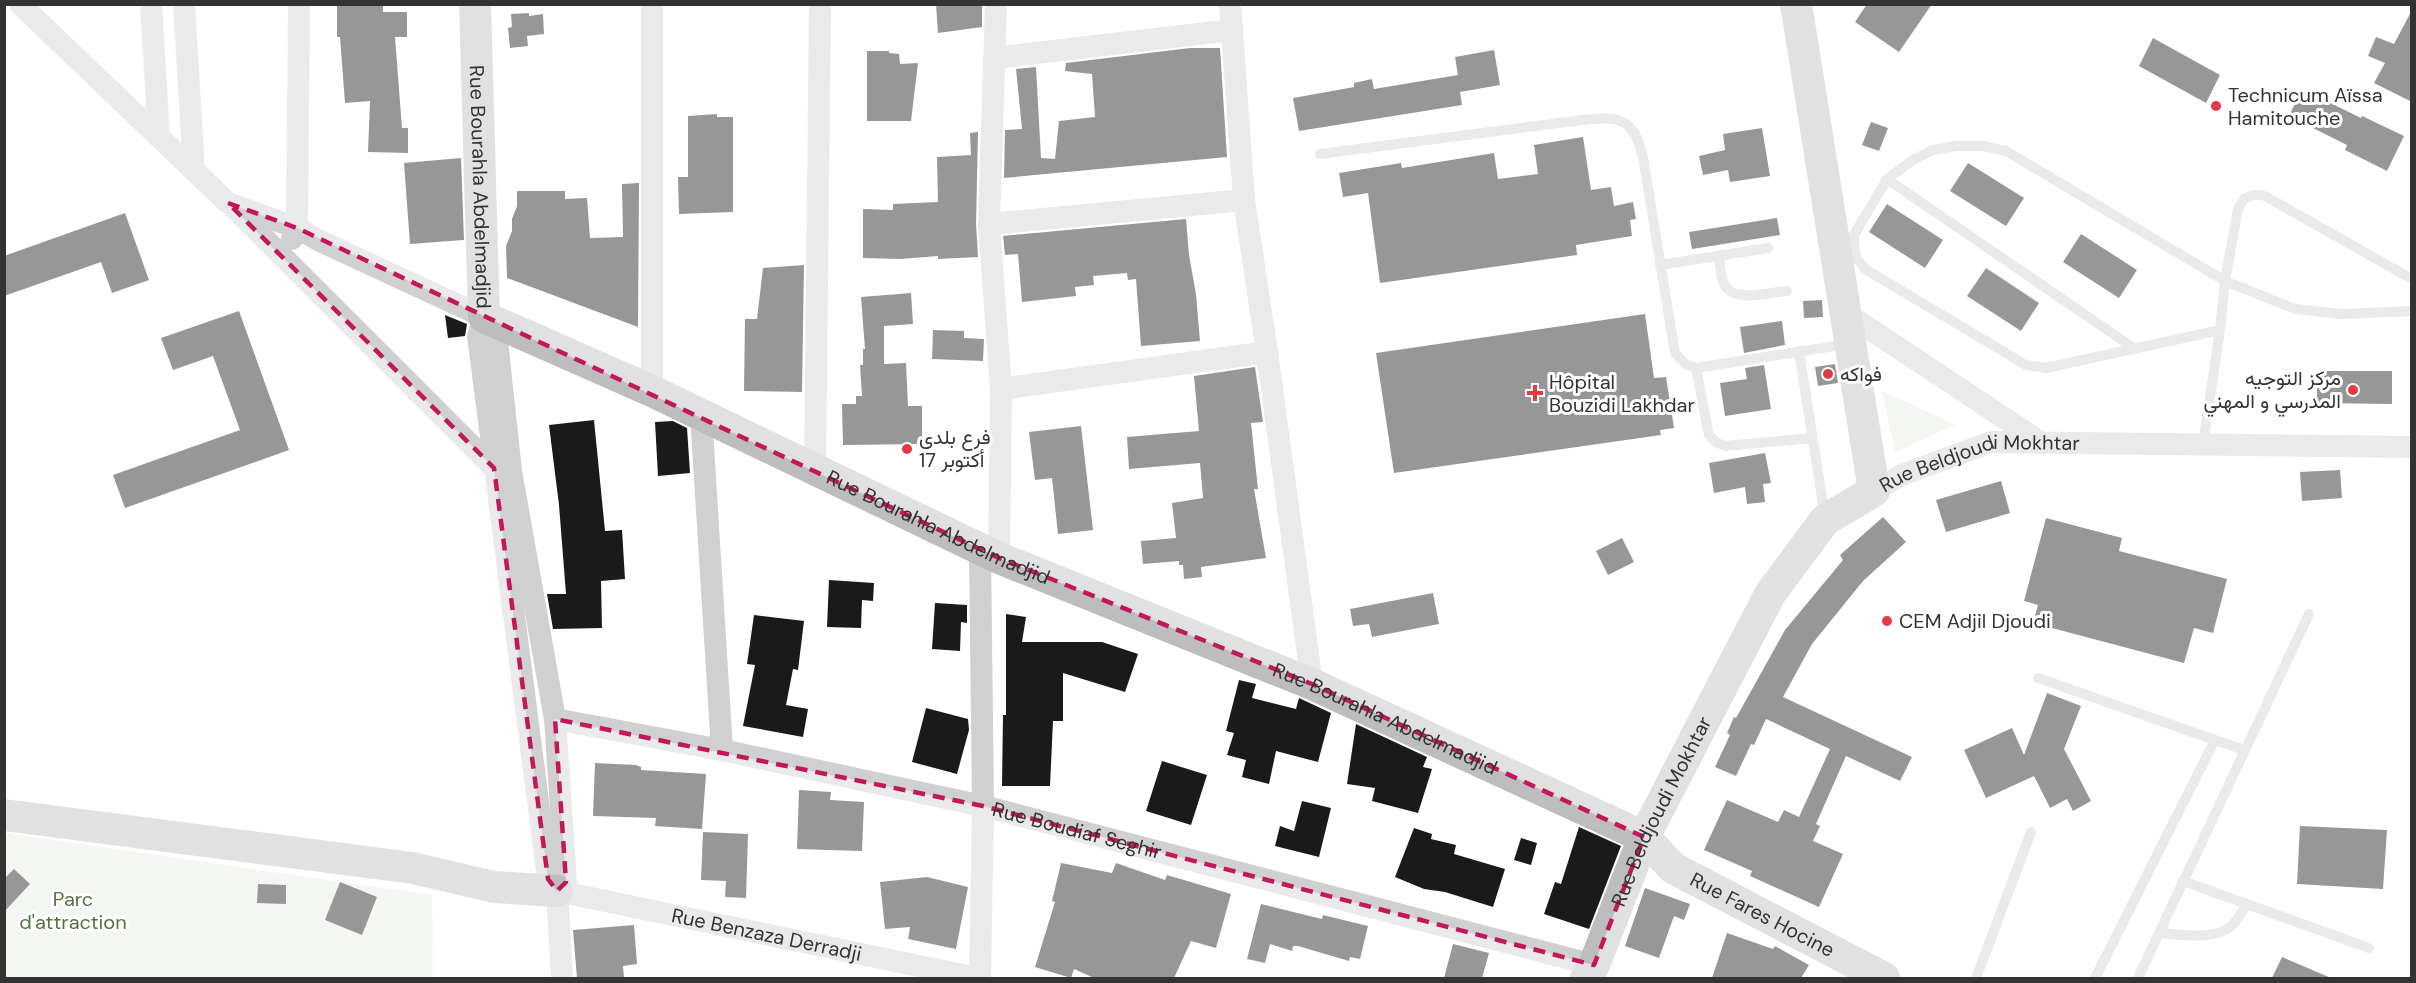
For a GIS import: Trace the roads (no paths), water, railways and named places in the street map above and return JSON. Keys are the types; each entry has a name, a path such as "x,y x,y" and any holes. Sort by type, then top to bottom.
{"street":[{"path":"20,4 284,256 494,468"},
{"path":"151,4 159,137"},
{"path":"184,4 194,171"},
{"path":"284,256 297,228 298,4"},
{"name":"Rue Bourahla Abdelmadjid","path":"476,4 484,317 701,415 989,553 1312,684 1644,837 1672,868"},
{"path":"651,392 652,4"},
{"path":"815,470 820,4"},
{"path":"978,978 989,553 1001,389 989,224 996,4"},
{"path":"1230,4 1244,200 1312,684"},
{"path":"1796,4 1874,491"},
{"path":"994,58 1232,30"},
{"path":"989,224 1244,200"},
{"path":"4,815 413,868 494,887 557,891 566,882 555,719 511,471 497,340 484,317 320,241 297,228 228,203"},
{"path":"1845,313 2042,443"},
{"path":"484,317 478,336 548,879 557,891 562,978"},
{"path":"1001,389 1267,352"},
{"path":"701,415 722,750"},
{"name":"Rue Beldjoudi Mokhtar","path":"1590,972 1644,837 1770,594 1825,520 1902,475 1991,442 2412,447"},
{"name":"Rue Boudiaf Seghir","path":"555,719 722,750 983,806 1590,972"},
{"name":"Rue Fares Hocine","path":"1672,868 1884,978"},
{"name":"Rue Benzaza Derradji","path":"557,891 978,978"}],"lane":[{"path":"1320,154 1606,117 1623,121 1634,132 1643,157 1674,353 1685,364 1696,368 1850,344"},
{"path":"2220,330 2046,368 2026,365 1865,269 1856,253 1854,235 1887,179 1913,160 1933,150 1956,146 1983,146 2006,151 2225,281 2295,309 2342,314 2412,311"},
{"path":"1887,179 2135,349"},
{"path":"2203,444 2225,281 2238,209 2244,198 2263,195 2412,279"},
{"path":"1660,265 1768,248"},
{"path":"1719,256 1723,283 1739,296 1787,291"},
{"path":"1799,351 1825,520"},
{"path":"1696,368 1709,435 1716,442 1725,446 1812,438"},
{"path":"2138,978 2309,614"},
{"path":"2038,678 2245,750"},
{"path":"2095,978 2216,740"},
{"path":"1976,978 2031,832"},
{"path":"2183,881 2369,948"},
{"path":"2159,933 2206,935 2220,932 2231,927 2247,904"}],"place":[{"name":"Technicum Aïssa Hamitouche","path":"2216,106"},
{"name":"فواكه","path":"1828,374"},
{"name":"مركز التوجيه المدرسي و المهني","path":"2353,390"},
{"name":"Hôpital Bouzidi Lakhdar","path":"1535,393"},
{"name":"فرع بلدي 17 أكتوبر","path":"907,449"},
{"name":"CEM Adjil Djoudi","path":"1887,621"}],"park label":[{"name":"Parc d'attraction","path":"73,910"}]}
